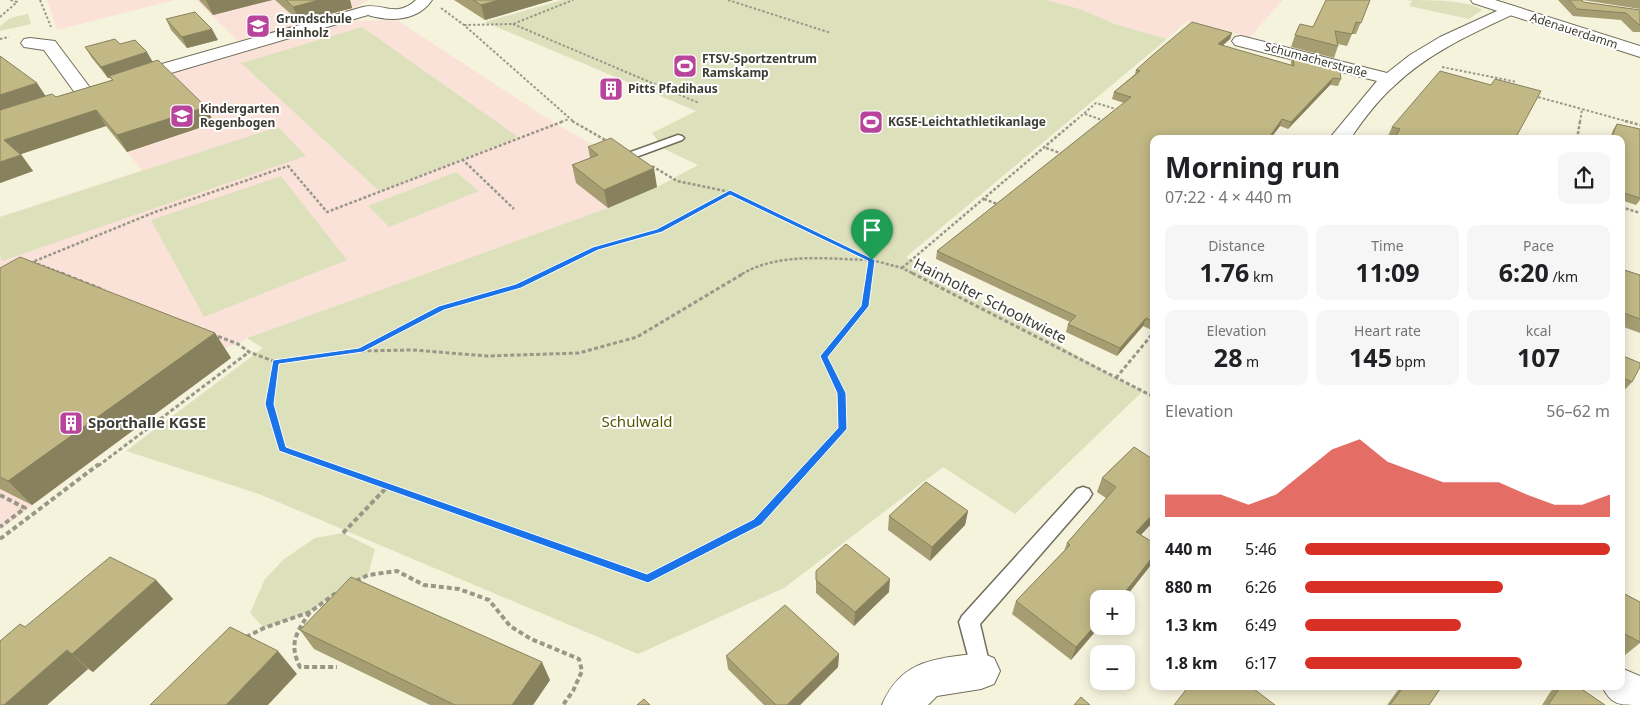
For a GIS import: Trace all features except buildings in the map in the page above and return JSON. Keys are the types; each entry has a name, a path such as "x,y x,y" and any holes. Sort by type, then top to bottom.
{"street":[{"path":"67,100 170,66 372,5 383,14 405,12 421,5 424,0"},
{"name":"Adenauerdamm","path":"1479,0 1640,52"},
{"name":"Schumacherstraße","path":"1342,135 1378,91 1390,79 1414,61 1459,34 1510,10"},
{"name":"Schumacherstraße","path":"1241,41 1390,79"},
{"path":"30,43 49,45 85,94"},
{"path":"902,705 927,679 981,671"},
{"path":"1625,688 1640,697"}],"lane":[{"path":"632,155 678,138"},
{"path":"981,671 969,622 1083,494"}],"path":[{"path":"0,17 17,2 10,0"},
{"path":"464,25 513,24 574,0"},
{"path":"728,0 831,33"},
{"name":"Hainholter Schooltwiete","path":"440,8 464,25 568,119 677,181 730,192 872,260 902,268 1150,395"},
{"path":"513,24 699,102"},
{"path":"1414,61 1516,80 1519,88"},
{"path":"1530,95 1640,125"},
{"path":"902,268 1096,103 1125,112"},
{"path":"1578,135 1582,109"},
{"path":"1085,114 1112,123"},
{"path":"25,266 155,212 288,166 327,212 568,119"},
{"path":"1045,148 1063,154"},
{"path":"462,159 514,209"},
{"path":"360,350 442,308 518,286 596,248 659,231 730,192"},
{"path":"984,199 1002,206"},
{"path":"1625,208 1640,213"},
{"path":"204,330 238,344 249,352 276,362 360,350 414,350 487,356 579,354 637,337 741,275 758,267 776,262 808,258 872,260 865,306 824,356 842,393 842,429 758,522 648,578 282,449 270,404 276,362"},
{"path":"33,262 106,291"},
{"path":"1116,378 1150,337"},
{"path":"0,539 249,352"},
{"path":"342,533 387,486"},
{"path":"0,495 25,508 0,527"},
{"path":"353,583 368,575 396,571 424,585 459,589 489,600 510,626 531,639 579,659 582,670 573,692 563,705"},
{"path":"238,641 264,628 310,612 339,591"},
{"path":"310,612 294,637 293,656 300,666 337,667"}],"shaded area":[{"path":"47,0 175,0 57,30"},
{"name":"Grundschule Hainholz","path":"196,0 368,0 350,11 238,41"},
{"path":"1046,0 1283,0 1250,37 1187,21 1167,39 1115,24 1080,9"},
{"path":"397,20 556,124 614,156 657,187 608,208 215,351 231,358 0,530 0,217 142,170 89,106 174,71 349,21"}],"green space":[{"name":"Schulwald","path":"562,0 1046,0 1080,9 1115,24 1167,39 906,257 1116,378 1143,391 1015,514 943,467 784,588 638,654 259,494 126,451 263,348 247,338 608,208 657,187 698,165 664,149 652,133 696,111 485,22"},
{"path":"1407,0 1458,2 1482,10 1469,19 1409,6 1412,1"},
{"path":"28,14 31,24 0,31 0,26 10,18"},
{"path":"362,27 518,137 379,191 241,63"},
{"path":"278,127 306,156 2,261 0,256 0,217"},
{"path":"456,172 479,191 389,227 368,206"},
{"path":"281,176 347,260 204,317 151,220"},
{"path":"343,533 375,549 368,575 339,591 310,612 264,628 250,613 265,579 284,559 315,538"}],"place":[{"name":"Grundschule Hainholz","path":"258,26"},
{"name":"FTSV-Sportzentrum Ramskamp","path":"685,66"},
{"name":"Pitts Pfadihaus","path":"611,89"},
{"name":"Kindergarten Regenbogen","path":"182,116"},
{"name":"KGSE-Leichtathletikanlage","path":"871,122"},
{"name":"Sporthalle KGSE","path":"71,423"}],"route":[{"path":"730,192 872,260 865,306 824,356 842,393 842,429 758,522 648,578 282,449 270,404 276,362 360,350 442,308 518,286 596,248 659,231 730,192"}]}
